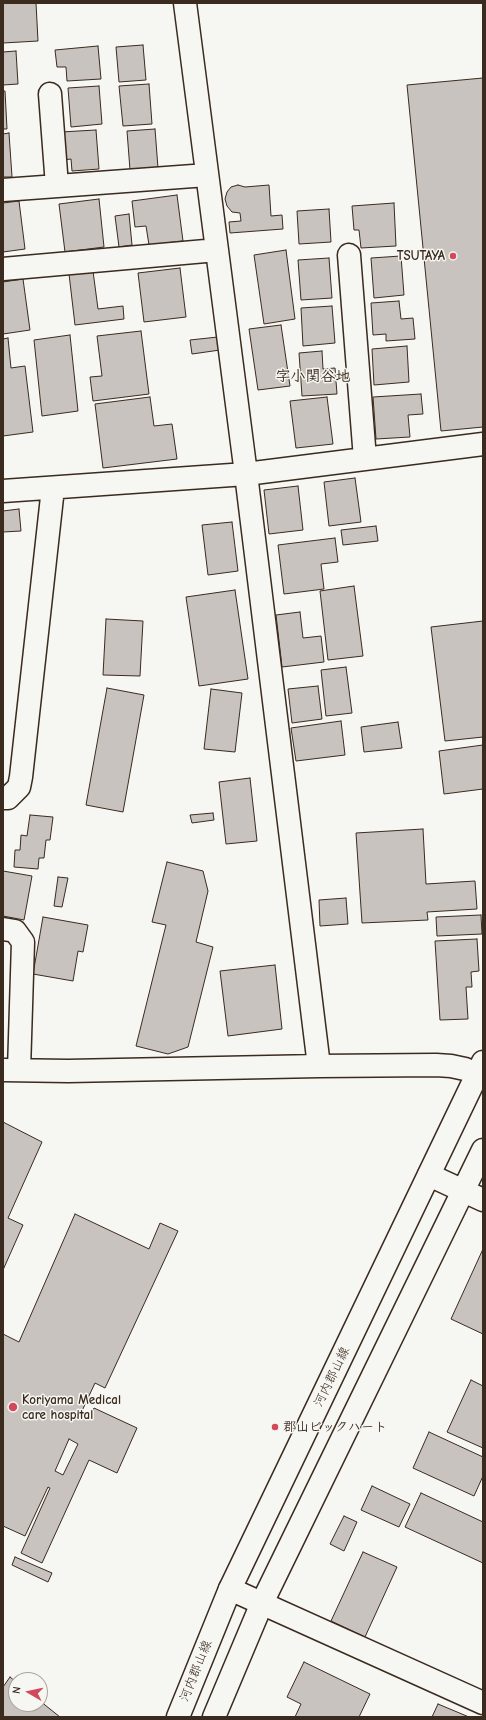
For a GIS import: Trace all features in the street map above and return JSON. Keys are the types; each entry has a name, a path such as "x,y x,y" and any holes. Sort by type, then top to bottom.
{"street":[{"path":"185,3 246,474 319,1066"},
{"path":"50,94 57,186"},
{"path":"3,190 208,175"},
{"path":"3,269 217,250"},
{"path":"349,255 365,459"},
{"path":"3,491 246,474 483,444"},
{"path":"3,798 8,798 19,787 21,778 53,488"},
{"path":"3,929 15,931 23,942 11,1070 68,1072 319,1066 436,1065 481,1071"},
{"name":"河内郡山線","path":"178,1717 230,1589 429,1175 481,1071"},
{"path":"214,1717 262,1603 483,1150"},
{"path":"429,1175 483,1200"},
{"path":"230,1589 483,1703"}],"building":[{"path":"3,3 36,3 38,41 3,43"},
{"path":"143,45 146,80 119,82 116,47"},
{"path":"98,46 101,79 67,81 66,67 57,67 55,50"},
{"path":"16,51 18,84 3,85 3,52"},
{"name":"TSUTAYA","path":"483,78 483,427 441,431 407,85"},
{"path":"149,84 152,124 123,126 119,86"},
{"path":"99,86 102,124 71,127 68,88"},
{"path":"3,91 5,91 7,129 3,129"},
{"path":"155,129 158,168 130,170 127,131"},
{"path":"96,130 99,169 72,171 71,159 63,160 61,132"},
{"path":"9,133 12,177 3,177 3,134"},
{"path":"238,185 245,187 269,185 271,216 282,215 283,229 230,233 229,222 241,221 240,213 232,212 227,206 225,199 227,192 231,187"},
{"path":"177,195 183,241 149,245 146,226 135,227 132,201"},
{"path":"99,199 104,247 65,252 59,204"},
{"path":"19,201 25,249 3,252 3,203"},
{"path":"394,203 396,246 361,248 359,230 354,230 352,206"},
{"path":"329,209 331,242 299,244 297,211"},
{"path":"129,214 132,245 119,247 115,216"},
{"path":"286,250 295,319 264,324 254,255"},
{"path":"401,256 404,295 374,298 371,258"},
{"path":"329,258 332,298 301,300 298,260"},
{"path":"180,268 186,317 144,322 138,273"},
{"path":"93,271 98,309 123,306 124,319 75,325 69,274"},
{"path":"23,279 30,330 3,334 3,282"},
{"path":"399,301 401,319 413,318 415,339 386,341 386,334 373,335 371,303"},
{"path":"332,306 335,343 303,346 301,308"},
{"path":"281,325 290,386 258,390 249,329"},
{"path":"141,331 149,394 93,401 90,377 102,376 97,336"},
{"path":"70,335 78,411 42,416 34,340"},
{"path":"218,337 220,350 192,354 190,340"},
{"path":"8,338 11,368 25,366 33,432 3,436 3,339"},
{"path":"407,346 409,382 374,385 372,349"},
{"path":"322,351 323,369 335,368 337,394 302,396 299,353"},
{"path":"421,394 423,414 408,415 410,437 376,439 373,397"},
{"path":"150,397 154,426 172,424 177,459 103,468 95,404"},
{"path":"327,397 333,444 296,448 290,401"},
{"path":"355,478 361,522 329,526 324,482"},
{"path":"298,486 303,530 269,534 264,490"},
{"path":"19,509 21,531 3,532 3,511"},
{"path":"232,522 238,571 208,575 202,525"},
{"path":"376,526 378,541 343,545 341,530"},
{"path":"335,538 338,562 321,564 324,589 284,594 278,545"},
{"path":"354,586 363,656 328,660 320,591"},
{"path":"235,590 248,679 199,686 186,597"},
{"path":"300,612 303,638 321,636 324,662 282,667 276,615"},
{"path":"106,619 143,621 140,676 103,675"},
{"path":"483,621 483,737 445,741 431,627"},
{"path":"346,667 352,713 326,716 321,670"},
{"path":"318,686 322,719 292,723 288,689"},
{"path":"107,688 144,695 123,812 86,805"},
{"path":"211,689 242,693 235,752 204,749"},
{"path":"341,721 345,755 296,761 291,728"},
{"path":"398,722 402,748 364,752 361,727"},
{"path":"483,745 483,789 444,794 439,751"},
{"path":"250,778 257,841 226,844 219,782"},
{"path":"213,813 214,820 192,823 190,815"},
{"path":"30,815 53,817 50,840 46,840 44,858 39,858 38,869 14,867 15,850 20,850 21,835 27,836"},
{"path":"423,829 426,884 475,881 477,909 427,912 428,920 362,923 356,833"},
{"path":"167,862 203,871 208,891 196,942 213,947 188,1047 168,1054 136,1046 166,925 152,922"},
{"path":"3,871 32,876 24,920 3,916"},
{"path":"58,877 68,878 62,907 54,906"},
{"path":"346,898 348,924 320,926 319,900"},
{"path":"481,915 482,934 437,936 436,917"},
{"path":"43,917 88,925 83,952 78,951 73,981 33,974"},
{"path":"477,939 479,971 471,972 472,987 466,987 468,1019 440,1020 435,941"},
{"path":"275,965 282,1029 228,1036 220,971"},
{"path":"3,1122 42,1142 8,1218 23,1225 3,1270"},
{"path":"75,1214 149,1249 160,1223 178,1231 105,1388 95,1383 81,1413 90,1417 94,1408 137,1428 117,1473 89,1460 42,1563 21,1553 50,1488 48,1487 25,1536 3,1526 3,1334 19,1342","holes":["69,1439 78,1444 63,1475 55,1471"]},
{"path":"483,1249 483,1334 451,1319"},
{"path":"471,1380 483,1386 483,1448 447,1432"},
{"path":"429,1432 483,1457 483,1476 474,1496 413,1468"},
{"path":"372,1486 410,1504 399,1527 361,1510"},
{"path":"421,1493 483,1522 483,1563 405,1527"},
{"path":"344,1516 357,1522 344,1551 330,1544"},
{"path":"363,1552 397,1567 365,1637 331,1621"},
{"path":"15,1557 52,1573 48,1582 12,1565"},
{"path":"304,1662 370,1694 359,1717 295,1717 301,1704 287,1697"},
{"path":"8,1680 8,1712 48,1712 48,1707 60,1717 3,1717 3,1687"},
{"path":"438,1704 469,1717 432,1717"}],"place":[{"name":"TSUTAYA","path":"453,256"},
{"name":"Koriyama Medical care hospital","path":"13,1407"},
{"name":"郡山ビックハート","path":"275,1427"}],"district":[{"name":"字小関谷地","path":"313,377"}]}
